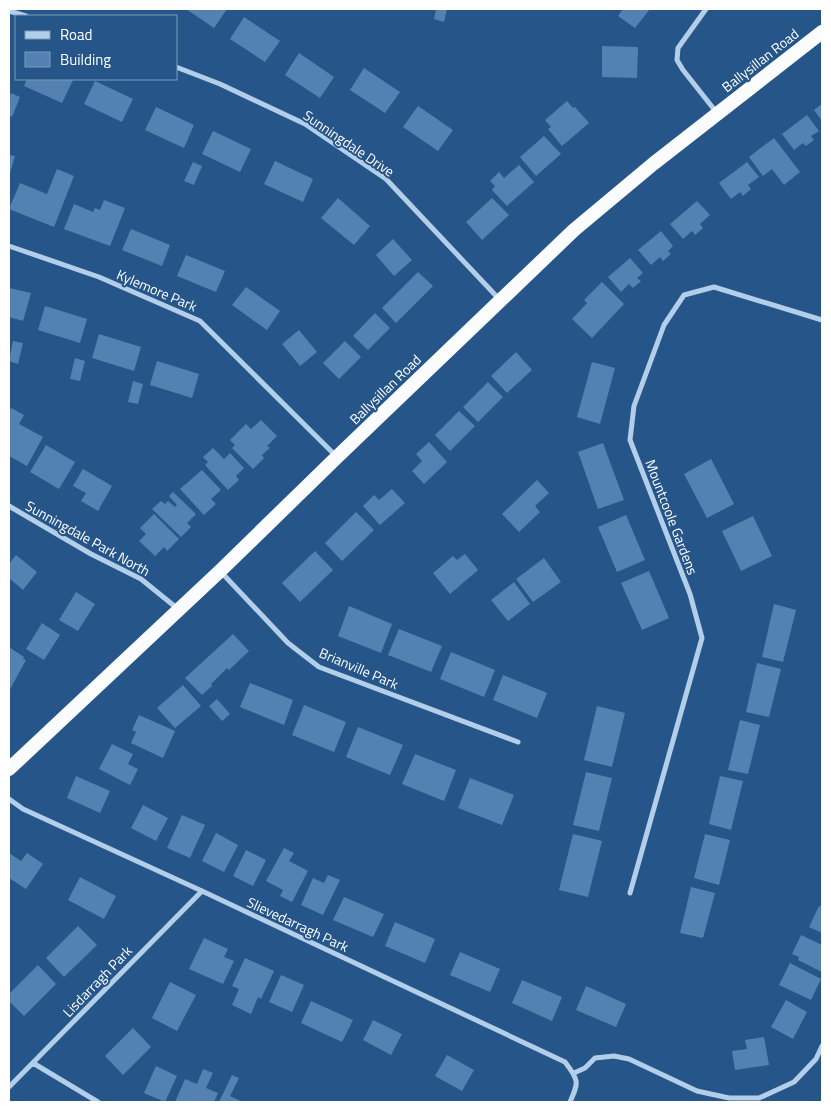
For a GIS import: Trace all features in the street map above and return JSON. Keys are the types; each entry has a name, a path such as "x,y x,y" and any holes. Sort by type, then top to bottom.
{"highway":[{"name":"Ballysillan Road","path":"9,769 220,571 336,457 574,230 653,164 822,32"}],"street":[{"name":"Ballysillan Road","path":"706,9 678,48 677,60 717,113"},
{"path":"9,11 23,15"},
{"name":"Sunningdale Drive","path":"178,68 220,84 305,124 386,179 500,300"},
{"name":"Kylemore Park","path":"9,246 99,277 200,321 336,457"},
{"name":"Mountcoole Gardens","path":"630,893 702,638 690,594 630,440 634,406 664,325 684,294 714,287 822,320"},
{"name":"Sunningdale Park North","path":"9,506 91,554 141,579 178,610"},
{"name":"Brianville Park","path":"220,571 288,643 319,666 518,742"},
{"name":"Slievedarragh Park","path":"9,799 23,809 565,1062 574,1074"},
{"name":"Lisdarragh Park","path":"9,1087 202,891"},
{"path":"570,1102 577,1086 574,1074 585,1068 595,1058 614,1056 629,1059 697,1091 729,1098 760,1098 794,1082 816,1059 822,1046"},
{"path":"33,1063 98,1102"}],"building":[{"path":"186,9 227,9 214,28"},
{"path":"436,9 447,9 444,22 434,19"},
{"path":"623,9 650,9 635,28 618,16"},
{"path":"244,17 280,41 265,62 230,39"},
{"path":"602,46 638,47 637,78 602,77"},
{"path":"299,53 334,77 320,98 285,75"},
{"path":"364,68 400,92 385,113 350,90"},
{"path":"27,80 73,80 62,103 24,86"},
{"path":"95,81 133,99 122,122 84,104"},
{"path":"11,93 20,97 12,117 9,115 9,98"},
{"path":"567,101 589,123 562,146 548,129 551,127 545,120"},
{"path":"822,104 822,121 814,110"},
{"path":"418,106 453,130 438,151 403,127"},
{"path":"156,107 194,125 184,148 145,130"},
{"path":"807,115 819,131 811,136 814,140 806,146 803,143 794,150 782,134"},
{"path":"213,131 251,149 240,172 202,154"},
{"path":"544,136 561,154 536,176 520,157"},
{"path":"774,138 800,172 784,185 772,169 763,176 749,157"},
{"path":"9,155 15,156 10,173 9,173"},
{"path":"275,161 313,179 303,202 264,184"},
{"path":"193,162 202,166 194,185 184,181"},
{"path":"747,162 759,177 748,185 751,189 743,196 740,192 731,199 719,183"},
{"path":"519,165 534,182 507,206 492,190 495,186 490,181 499,172 504,178"},
{"path":"57,169 74,176 54,227 9,209 20,183 47,194"},
{"path":"338,198 370,226 354,245 321,218"},
{"path":"492,198 509,215 482,240 466,222"},
{"path":"104,200 125,208 110,246 64,229 74,204 93,212 95,208 100,210"},
{"path":"697,201 710,215 700,224 703,228 695,235 692,231 683,239 670,224"},
{"path":"131,229 170,245 162,266 122,250"},
{"path":"661,231 673,246 668,251 671,254 663,261 660,257 651,265 638,250"},
{"path":"393,239 412,260 394,276 376,255"},
{"path":"186,255 225,271 216,292 177,276"},
{"path":"630,258 643,273 637,278 641,281 633,288 629,284 621,292 608,277"},
{"path":"418,272 433,286 396,323 382,308"},
{"path":"602,282 624,304 592,338 572,319 587,303 584,300"},
{"path":"246,287 280,311 267,330 232,305"},
{"path":"9,288 31,293 23,321 9,317"},
{"path":"45,306 87,319 80,343 38,330"},
{"path":"375,313 390,328 368,350 353,336"},
{"path":"299,330 317,352 300,366 282,344"},
{"path":"99,334 141,347 134,371 92,358"},
{"path":"13,341 23,343 18,364 9,361"},
{"path":"345,341 361,357 339,379 323,363"},
{"path":"516,352 532,370 507,393 491,376"},
{"path":"75,358 85,361 80,381 70,379"},
{"path":"157,361 199,374 192,398 150,385"},
{"path":"592,362 615,368 600,424 577,417"},
{"path":"133,381 143,384 138,404 128,402"},
{"path":"488,382 503,397 478,422 463,407"},
{"path":"11,408 24,415 19,424 43,437 27,466 9,456 9,413"},
{"path":"459,411 475,426 450,451 435,435"},
{"path":"261,420 277,436 267,446 270,448 262,455 264,458 253,469 232,448 235,445 230,440 246,424 251,429"},
{"path":"429,442 447,462 424,484 412,471 422,461 416,454"},
{"path":"603,443 624,500 598,509 578,452"},
{"path":"46,445 75,462 59,489 30,472"},
{"path":"213,448 224,459 230,453 244,468 236,476 239,480 228,490 205,465 208,462 203,457"},
{"path":"711,459 734,504 707,518 684,474"},
{"path":"83,469 112,486 98,511 81,501 86,493 73,486"},
{"path":"202,470 221,490 211,499 216,504 204,515 180,489"},
{"path":"537,480 549,493 535,506 540,512 519,532 502,514"},
{"path":"392,489 405,503 380,525 363,506 374,495 379,500"},
{"path":"173,492 196,514 187,523 191,527 181,537 152,509 161,501 165,504 168,501 175,507 177,505 169,496"},
{"path":"356,512 374,530 342,561 325,543"},
{"path":"154,514 179,539 167,551 164,547 155,556 139,541 146,534 140,528"},
{"path":"626,515 645,560 617,572 598,527"},
{"path":"753,516 772,556 741,571 722,531"},
{"path":"315,551 333,570 300,602 282,583"},
{"path":"465,554 478,570 450,594 433,573 453,556 457,560"},
{"path":"16,555 37,572 23,590 9,578 9,564"},
{"path":"544,558 561,582 533,602 516,579"},
{"path":"649,571 669,618 642,630 621,583"},
{"path":"514,582 530,604 508,621 491,600"},
{"path":"76,592 95,604 78,631 59,620"},
{"path":"774,604 796,610 783,662 762,657"},
{"path":"349,606 392,624 381,653 338,636"},
{"path":"42,623 60,635 44,660 26,649"},
{"path":"399,629 442,646 431,672 388,655"},
{"path":"233,634 249,651 229,670 227,668 202,695 185,678"},
{"path":"9,647 26,660 9,691"},
{"path":"451,652 495,670 484,697 440,679"},
{"path":"757,663 781,669 769,717 746,712"},
{"path":"503,675 547,693 537,718 493,700"},
{"path":"250,683 293,700 284,725 240,707"},
{"path":"183,685 201,706 175,728 157,708"},
{"path":"217,699 230,714 222,721 209,706"},
{"path":"304,705 346,722 334,752 292,735"},
{"path":"597,706 625,713 612,767 584,760"},
{"path":"139,715 175,731 163,758 131,743 136,732 132,730"},
{"path":"740,720 760,725 748,774 728,770"},
{"path":"358,727 403,745 390,775 346,757"},
{"path":"112,744 133,754 128,764 138,769 130,785 99,769"},
{"path":"415,754 456,770 444,801 402,784"},
{"path":"586,772 612,778 599,831 573,825"},
{"path":"76,776 110,791 100,813 67,798"},
{"path":"720,776 743,781 731,830 709,824"},
{"path":"470,778 514,795 502,825 458,808"},
{"path":"143,805 168,818 156,841 131,828"},
{"path":"182,815 205,825 190,858 167,848"},
{"path":"216,833 238,845 224,872 202,861"},
{"path":"573,834 602,841 588,897 559,890"},
{"path":"705,834 730,840 719,885 694,878"},
{"path":"284,848 294,853 289,861 308,871 292,902 280,896 283,890 266,881"},
{"path":"246,850 266,860 253,886 233,876"},
{"path":"9,853 21,861 27,853 43,864 26,889 9,878"},
{"path":"328,875 340,880 323,915 301,905 313,878 324,883"},
{"path":"80,877 116,896 104,919 68,900"},
{"path":"691,887 715,893 703,938 680,933"},
{"path":"344,897 384,914 373,937 333,920"},
{"path":"819,906 822,907 822,933 809,927"},
{"path":"395,922 435,939 425,963 385,946"},
{"path":"78,926 97,945 64,977 46,958"},
{"path":"801,935 822,945 822,972 798,960 799,957 792,954"},
{"path":"204,938 228,949 224,957 234,961 223,984 189,969"},
{"path":"460,952 500,969 490,992 450,975"},
{"path":"245,958 274,971 261,999 258,997 251,1014 232,1005 239,989 232,986"},
{"path":"790,963 821,979 811,1000 779,985"},
{"path":"38,965 56,984 24,1016 9,1001 9,994"},
{"path":"281,975 304,985 292,1012 269,1002"},
{"path":"522,980 562,997 552,1021 512,1003"},
{"path":"170,982 196,995 177,1031 152,1018"},
{"path":"586,986 626,1004 616,1027 576,1010"},
{"path":"786,1000 807,1012 793,1039 771,1027"},
{"path":"311,1001 353,1020 342,1042 301,1023"},
{"path":"373,1020 402,1034 391,1055 363,1040"},
{"path":"133,1028 151,1047 123,1075 105,1056"},
{"path":"764,1037 769,1065 735,1070 732,1051 747,1049 745,1040"},
{"path":"447,1055 474,1070 462,1091 435,1076"},
{"path":"156,1066 177,1076 165,1102 144,1093"},
{"path":"203,1069 213,1073 206,1088 218,1093 214,1102 175,1102 185,1079 197,1084"},
{"path":"232,1075 239,1078 230,1096 243,1102 219,1102"}]}
